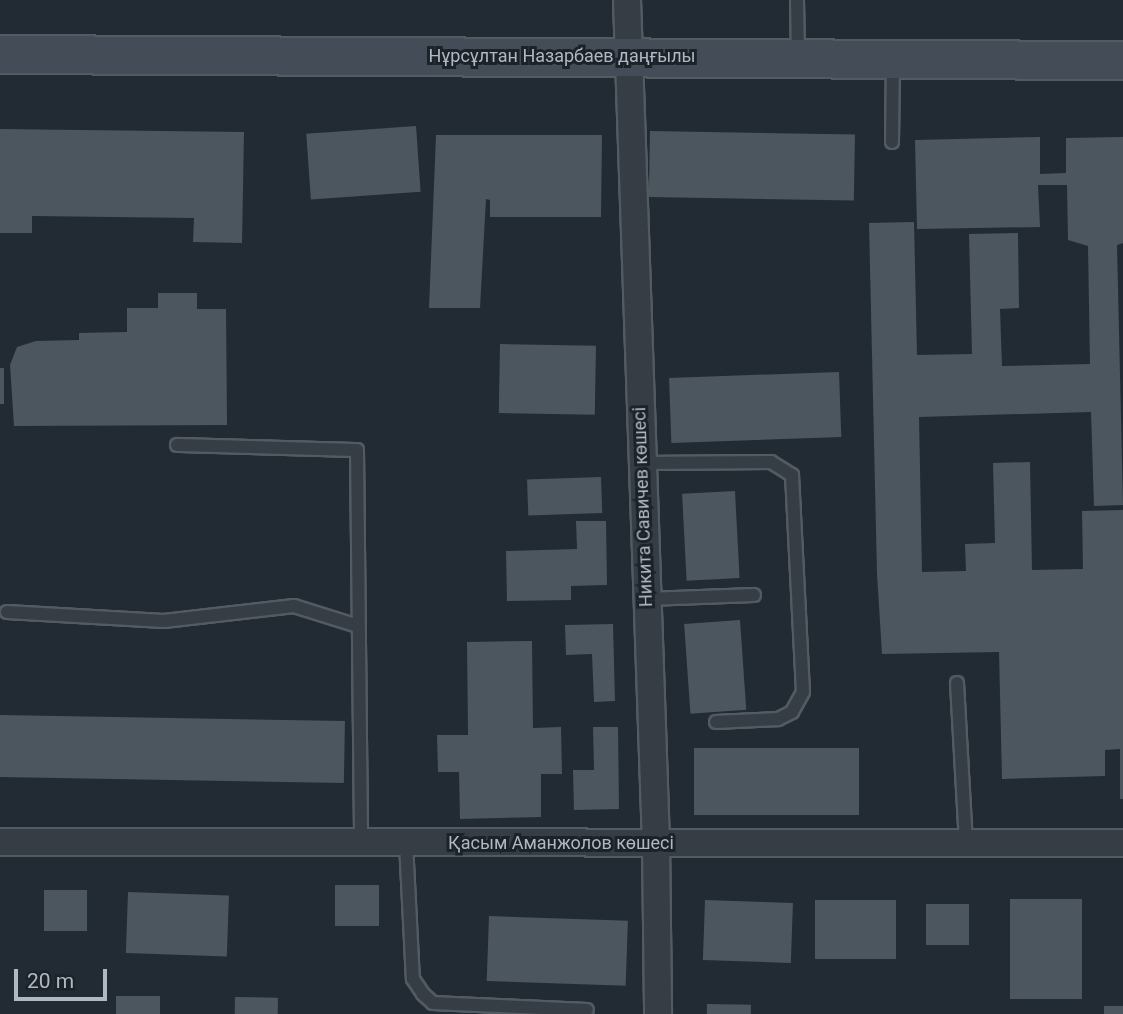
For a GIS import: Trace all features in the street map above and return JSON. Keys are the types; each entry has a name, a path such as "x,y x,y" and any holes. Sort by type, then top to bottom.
{"main road":[{"name":"Нұрсұлтан Назарбаев даңғылы","path":"0,54 628,45 798,57 1123,60"}],"street":[{"name":"Никита Савичев көшесі","path":"627,0 656,843 659,1014"},
{"name":"Қасым Аманжолов көшесі","path":"0,842 1123,843"}],"lane":[{"path":"797,0 798,57"},
{"path":"892,142 893,57"},
{"path":"177,445 358,450 361,843"},
{"path":"642,463 771,462 792,475 803,692 792,712 778,719 716,722"},
{"path":"646,599 754,595"},
{"path":"7,612 164,621 294,606 358,626"},
{"path":"957,683 966,843"},
{"path":"406,843 413,979 433,1003 587,1010"}],"building":[{"path":"416,126 421,192 311,200 306,134"},
{"path":"0,129 244,132 242,243 193,242 194,218 32,216 32,233 0,233"},
{"path":"650,131 855,135 854,201 649,197"},
{"path":"436,135 602,135 601,217 490,217 490,200 486,199 480,308 429,308"},
{"path":"1040,137 1040,174 1066,173 1066,138 1123,137 1123,243 1117,245 1123,505 1094,506 1091,412 919,417 922,572 966,571 965,544 995,543 993,463 1030,462 1032,570 1083,569 1082,511 1123,510 1123,799 1120,799 1120,749 1105,750 1105,776 1002,779 999,652 882,654 877,574 869,223 914,222 917,355 972,354 969,234 1018,233 1019,308 1000,309 1002,366 1090,364 1088,246 1068,240 1067,185 1038,185 1040,227 917,229 915,140"},
{"path":"158,293 197,293 197,309 226,309 227,425 14,426 10,365 17,347 36,341 79,340 79,333 127,332 127,308 158,308"},
{"path":"500,344 596,346 595,415 499,413"},
{"path":"0,368 4,368 4,404 0,404"},
{"path":"839,372 841,437 671,443 669,378"},
{"path":"601,477 602,513 528,516 527,480"},
{"path":"735,491 740,578 687,581 682,494"},
{"path":"576,521 606,521 607,585 571,586 571,600 507,601 506,551 577,549"},
{"path":"740,620 746,710 690,714 684,624"},
{"path":"613,624 615,701 594,702 592,654 566,655 565,625"},
{"path":"532,641 533,728 561,727 562,774 541,774 541,817 460,819 459,772 438,772 437,735 468,735 467,642"},
{"path":"0,715 345,721 344,783 0,777"},
{"path":"593,727 618,727 619,809 574,810 573,770 594,770"},
{"path":"694,748 859,748 859,815 694,815"},
{"path":"335,885 379,885 379,926 335,926"},
{"path":"44,890 87,890 87,931 44,931"},
{"path":"128,892 229,896 227,956 126,953"},
{"path":"1010,899 1082,899 1082,999 1010,999"},
{"path":"705,900 793,903 791,963 703,960"},
{"path":"815,900 896,900 896,959 815,959"},
{"path":"926,904 969,904 969,945 926,945"},
{"path":"489,916 628,921 626,986 487,981"},
{"path":"116,996 160,996 160,1014 116,1014"},
{"path":"235,997 278,998 278,1014 235,1014"},
{"path":"707,1004 751,1005 751,1014 707,1014"},
{"path":"1104,1006 1123,1006 1123,1014 1104,1014"}]}
